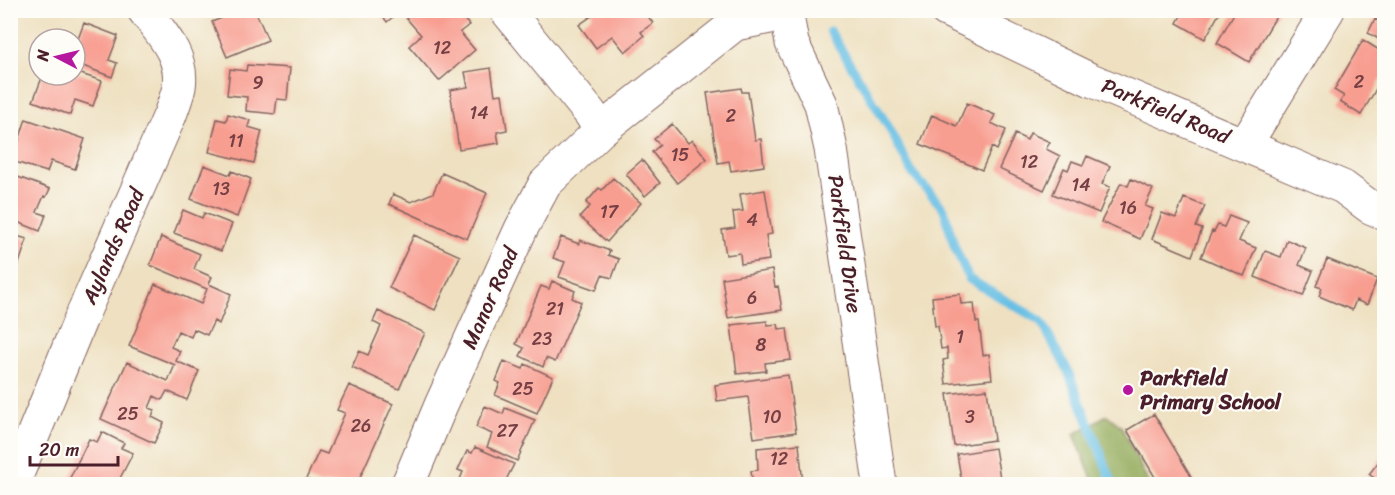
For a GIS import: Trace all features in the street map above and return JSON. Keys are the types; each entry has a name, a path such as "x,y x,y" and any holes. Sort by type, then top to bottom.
{"street":[{"name":"Aylands Road","path":"13,484 81,318 170,115 179,86 179,64 171,46 144,10"},
{"path":"506,10 590,113 600,130"},
{"path":"1245,145 1328,10"},
{"name":"Manor Road","path":"408,484 441,405 545,184 600,130 735,24 786,12"},
{"name":"Parkfield Drive","path":"786,12 792,43 821,104 831,149 880,484"},
{"name":"Parkfield Road","path":"967,15 1091,80 1343,187 1370,207 1384,213"}],"green space":[{"path":"1107,415 1121,426 1149,484 1094,484 1074,434"}],"building":[{"path":"230,10 255,10 268,40 227,57 212,22 232,14"},
{"path":"378,10 401,10 387,22"},
{"path":"415,10 456,10 469,25 460,32 475,50 439,81 409,46 421,35 406,18"},
{"path":"590,10 643,10 653,23 641,32 644,36 625,52 612,36 596,48 579,25 593,15"},
{"path":"1184,10 1221,10 1205,39 1177,23"},
{"path":"1236,10 1280,10 1249,62 1217,43"},
{"path":"1375,19 1382,23 1384,19 1384,42 1368,33"},
{"path":"84,23 118,36 109,60 117,63 112,77 87,68 87,27 82,27"},
{"path":"1363,40 1384,53 1384,75 1361,115 1340,102 1344,96 1334,90"},
{"path":"247,65 290,68 287,100 277,99 275,114 246,111 247,97 227,95 230,69 246,71"},
{"path":"491,68 495,95 502,94 507,130 497,132 499,143 459,149 450,90 468,87 465,72"},
{"path":"87,76 102,81 93,106 75,100 70,115 33,101 38,87 87,87"},
{"path":"741,88 742,92 748,92 755,140 761,139 764,166 731,171 729,161 718,163 707,93"},
{"path":"967,103 995,115 991,123 1006,130 997,150 992,147 982,170 920,144 932,115 957,126"},
{"path":"228,114 250,120 248,127 262,131 254,163 209,152 217,119 226,121"},
{"path":"26,119 85,139 75,169 51,161 47,172 12,161"},
{"path":"672,124 688,143 692,140 707,159 677,183 652,152 660,145 654,139"},
{"path":"1030,133 1050,142 1046,149 1060,156 1044,190 999,169 1015,134 1027,140"},
{"path":"1087,156 1110,166 1102,184 1110,187 1099,213 1053,194 1064,168 1068,170 1072,161 1083,165"},
{"path":"642,160 660,183 645,196 626,174"},
{"path":"204,165 230,175 232,171 251,179 237,217 191,199"},
{"path":"442,173 487,193 467,239 389,204 393,194 411,202 433,193"},
{"path":"10,174 50,189 37,212 46,215 40,231 10,219"},
{"path":"613,178 641,203 607,242 580,217 590,206 586,203 599,188 602,190"},
{"path":"1131,179 1153,189 1145,206 1153,209 1140,239 1101,222 1121,183 1128,186"},
{"path":"765,190 772,234 766,235 769,260 741,264 740,253 726,255 722,230 735,228 733,212 743,211 740,194"},
{"path":"1184,198 1205,206 1196,227 1202,229 1192,256 1152,239 1162,213 1176,218"},
{"path":"183,210 202,218 204,213 232,224 221,251 174,233"},
{"path":"1229,216 1247,223 1239,241 1256,248 1244,276 1201,257 1212,231 1214,232 1218,225 1224,227"},
{"path":"10,234 27,239 11,288 10,288"},
{"path":"414,235 460,256 435,310 389,288"},
{"path":"161,237 200,254 194,269 212,277 209,284 231,294 219,324 214,321 207,335 194,329 191,337 178,331 171,347 180,351 176,361 199,371 187,400 167,391 162,400 154,396 149,408 155,410 152,417 164,423 154,443 101,419 127,362 168,381 175,365 129,346 155,284 201,304 207,289 150,265"},
{"path":"561,237 579,244 580,240 610,251 608,255 619,259 612,278 602,275 596,290 559,277 565,262 553,258"},
{"path":"1287,240 1306,248 1299,265 1313,271 1303,296 1255,277 1265,251 1281,257"},
{"path":"1327,259 1377,279 1367,305 1356,300 1352,310 1319,296 1322,288 1316,286"},
{"path":"772,270 775,287 778,286 782,310 728,318 722,278"},
{"path":"552,281 575,291 572,298 581,302 555,362 546,358 543,367 520,356 524,348 516,344 541,286 549,289"},
{"path":"960,294 961,304 974,303 983,355 989,354 992,379 946,384 943,360 948,359 947,348 941,349 938,326 935,326 932,297"},
{"path":"378,311 425,333 399,389 352,367 359,351 368,355 381,326 373,322"},
{"path":"767,321 768,325 778,324 779,329 787,328 791,360 765,363 766,371 737,374 731,325"},
{"path":"504,361 523,369 525,364 553,377 537,413 495,395 500,383 496,381"},
{"path":"788,375 796,432 754,438 748,397 717,401 715,385"},
{"path":"349,385 393,404 357,484 317,484 306,479 319,451 327,454 345,413 337,410"},
{"path":"987,389 994,440 954,446 947,394"},
{"path":"485,406 503,414 505,408 535,420 517,461 487,447 492,434 476,427"},
{"path":"1154,414 1195,483 1159,484 1127,430"},
{"path":"102,432 124,443 121,448 133,453 117,484 67,484 89,439 97,442"},
{"path":"799,444 803,484 753,484 751,471 758,470 757,448"},
{"path":"475,447 514,464 504,484 458,484 463,472 458,470 467,451 472,453"},
{"path":"995,448 1001,484 962,484 957,454"},
{"path":"1384,455 1384,481 1382,484 1369,474"}],"waterway":[{"path":"830,31 888,126 913,174 944,209 954,245 969,279 1041,321 1067,369 1113,484"}],"place":[{"name":"Parkfield Primary School","path":"1128,390"}]}
